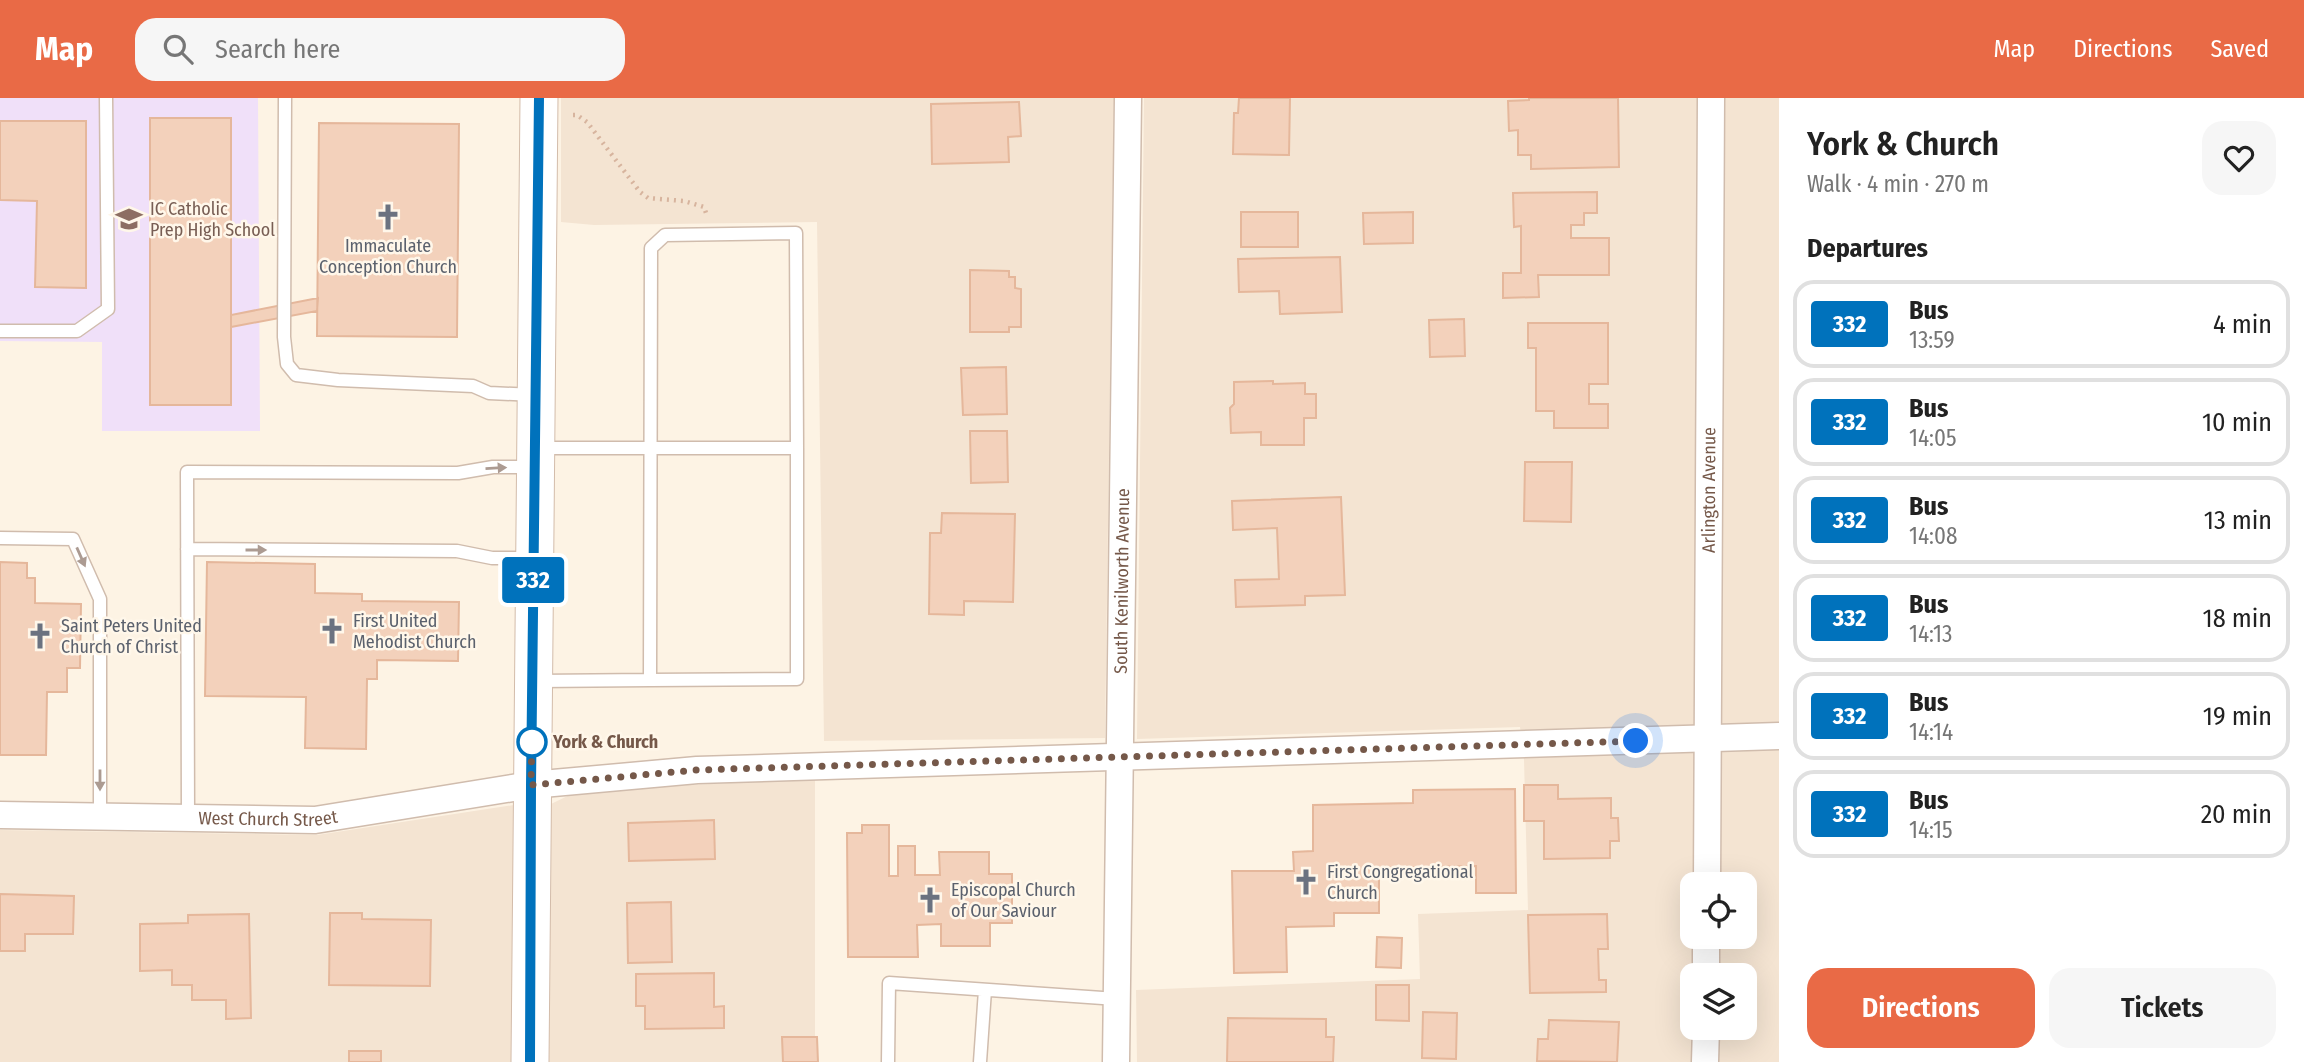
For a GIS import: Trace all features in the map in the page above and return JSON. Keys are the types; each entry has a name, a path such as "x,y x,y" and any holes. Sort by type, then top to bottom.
{"main road":[{"path":"530,1062 539,98"}],"street":[{"name":"South Kenilworth Avenue","path":"1116,1062 1128,98"},
{"name":"Arlington Avenue","path":"1707,872 1711,98"},
{"name":"West Church Street","path":"0,816 315,820 531,785 697,770 1779,736"},
{"path":"1705,1062 1706,1040"}],"lane":[{"path":"0,331 77,331 108,309 106,98"},
{"path":"285,98 284,337 287,364 296,375 338,380 473,386 489,393 536,395"},
{"path":"533,681 797,679 796,233 665,235 652,248 650,680"},
{"path":"188,818 187,472 458,473 535,458 652,449 797,448"},
{"path":"0,538 73,539 100,599 100,816"},
{"path":"187,550 457,551 492,558 533,558"},
{"path":"888,1062 889,983 1117,999"},
{"path":"980,1062 985,990"}],"path":[{"path":"573,115 578,115 587,122 640,192 648,198 684,201 704,207 708,234"}],"shaded area":[{"name":"IC Catholic Prep High School","path":"0,98 258,98 260,431 102,431 102,342 0,341"},
{"path":"561,98 1114,98 1105,738 824,741 817,222 594,225 561,222"},
{"path":"1144,98 1779,98 1779,1062 1137,1062 1136,990 1420,979 1418,914 1528,910 1524,760 1520,727 1137,739"},
{"path":"815,779 815,1062 549,1062 551,804 580,790"},
{"path":"514,805 512,1062 0,1062 0,830 317,835"}],"building":[{"path":"1239,98 1290,98 1289,155 1233,154 1234,113 1238,113"},
{"path":"1529,98 1618,98 1619,167 1531,169 1531,155 1518,155 1518,130 1509,131 1508,101"},
{"path":"1019,102 1021,136 1008,137 1009,162 932,164 931,104"},
{"path":"150,118 231,118 231,405 150,405"},
{"path":"0,121 86,121 86,288 35,287 37,201 0,200"},
{"name":"Immaculate Conception Church","path":"319,123 459,124 457,337 317,336"},
{"path":"1597,192 1597,213 1584,213 1584,225 1571,225 1571,238 1609,238 1609,275 1538,275 1539,297 1503,298 1503,273 1521,273 1521,226 1514,227 1513,193"},
{"path":"1241,212 1298,212 1298,247 1241,247"},
{"path":"1413,212 1413,243 1364,244 1363,213"},
{"path":"1340,257 1342,312 1280,314 1279,291 1239,292 1238,259"},
{"path":"970,270 1009,271 1009,277 1015,277 1015,288 1021,289 1021,327 1009,327 1009,332 970,332"},
{"path":"318,298 317,311 231,327 231,315"},
{"path":"1464,319 1465,356 1430,357 1429,320"},
{"path":"1528,323 1608,323 1608,384 1589,384 1589,404 1608,404 1608,428 1554,428 1554,411 1536,411 1536,348 1528,348"},
{"path":"1006,367 1007,414 963,415 961,368"},
{"path":"1273,381 1273,384 1305,383 1305,394 1316,394 1316,418 1304,418 1304,445 1261,445 1261,432 1231,433 1230,408 1234,404 1234,382"},
{"path":"970,431 1007,431 1008,482 971,483"},
{"path":"1525,462 1572,462 1571,522 1524,521"},
{"path":"1341,497 1345,595 1305,596 1305,605 1236,607 1235,580 1279,579 1277,528 1233,530 1232,501"},
{"path":"942,513 1015,514 1013,602 964,601 964,615 929,614 930,533 941,533"},
{"name":"Saint Peters United Church of Christ","path":"0,562 27,563 27,578 35,578 35,603 81,604 80,668 67,668 67,692 47,692 46,755 0,755"},
{"name":"First United Mehodist Church","path":"207,562 315,564 315,593 362,594 362,601 459,602 458,661 377,660 377,679 367,679 366,749 305,748 306,697 205,696"},
{"path":"1524,785 1558,785 1558,799 1611,798 1611,818 1618,818 1619,841 1610,841 1610,858 1544,859 1544,821 1524,821"},
{"name":"First Congregational Church","path":"1515,789 1516,893 1476,893 1476,866 1379,868 1379,913 1334,913 1334,926 1286,927 1287,972 1234,973 1232,871 1294,871 1293,852 1313,851 1313,805 1413,803 1413,790"},
{"path":"714,820 715,859 629,861 628,823"},
{"name":"Episcopal Church of Our Saviour","path":"862,825 889,825 889,876 898,876 898,846 915,846 915,875 940,875 939,852 989,852 989,874 1012,874 1012,923 990,923 990,946 941,946 941,924 917,925 918,957 848,957 847,833 862,833"},
{"path":"0,894 74,896 73,934 25,934 25,951 0,951"},
{"path":"671,902 672,962 628,963 627,903"},
{"path":"330,913 362,913 362,919 431,920 430,986 329,985"},
{"path":"249,914 251,1018 226,1019 226,1000 192,1000 192,985 172,985 172,970 140,971 140,924 188,923 188,915"},
{"path":"1607,914 1608,949 1598,949 1599,980 1606,980 1606,992 1530,993 1528,915"},
{"path":"1377,937 1402,938 1401,968 1376,967"},
{"path":"714,973 714,1007 724,1006 724,1028 645,1029 645,1006 636,1006 636,974"},
{"path":"1376,985 1409,985 1409,1021 1376,1020"},
{"path":"1423,1012 1457,1013 1456,1059 1422,1058"},
{"path":"1228,1018 1326,1019 1326,1037 1334,1037 1333,1062 1227,1062"},
{"path":"1549,1020 1619,1022 1617,1062 1537,1061 1538,1039 1548,1039"},
{"path":"782,1037 817,1037 818,1062 783,1062"},
{"path":"349,1051 381,1051 381,1062 349,1062"}],"bus line":[{"name":"332","path":"530,1062 539,98"}],"place":[{"name":"Immaculate Conception Church","path":"388,217"},
{"name":"IC Catholic Prep High School","path":"129,219"},
{"name":"First United Mehodist Church","path":"332,631"},
{"name":"Saint Peters United Church of Christ","path":"40,636"},
{"name":"York & Church","path":"532,742"},
{"name":"First Congregational Church","path":"1306,882"},
{"name":"Episcopal Church of Our Saviour","path":"930,900"}],"route":[{"path":"532,742 532,733 531,785 697,770 1636,741"}]}
